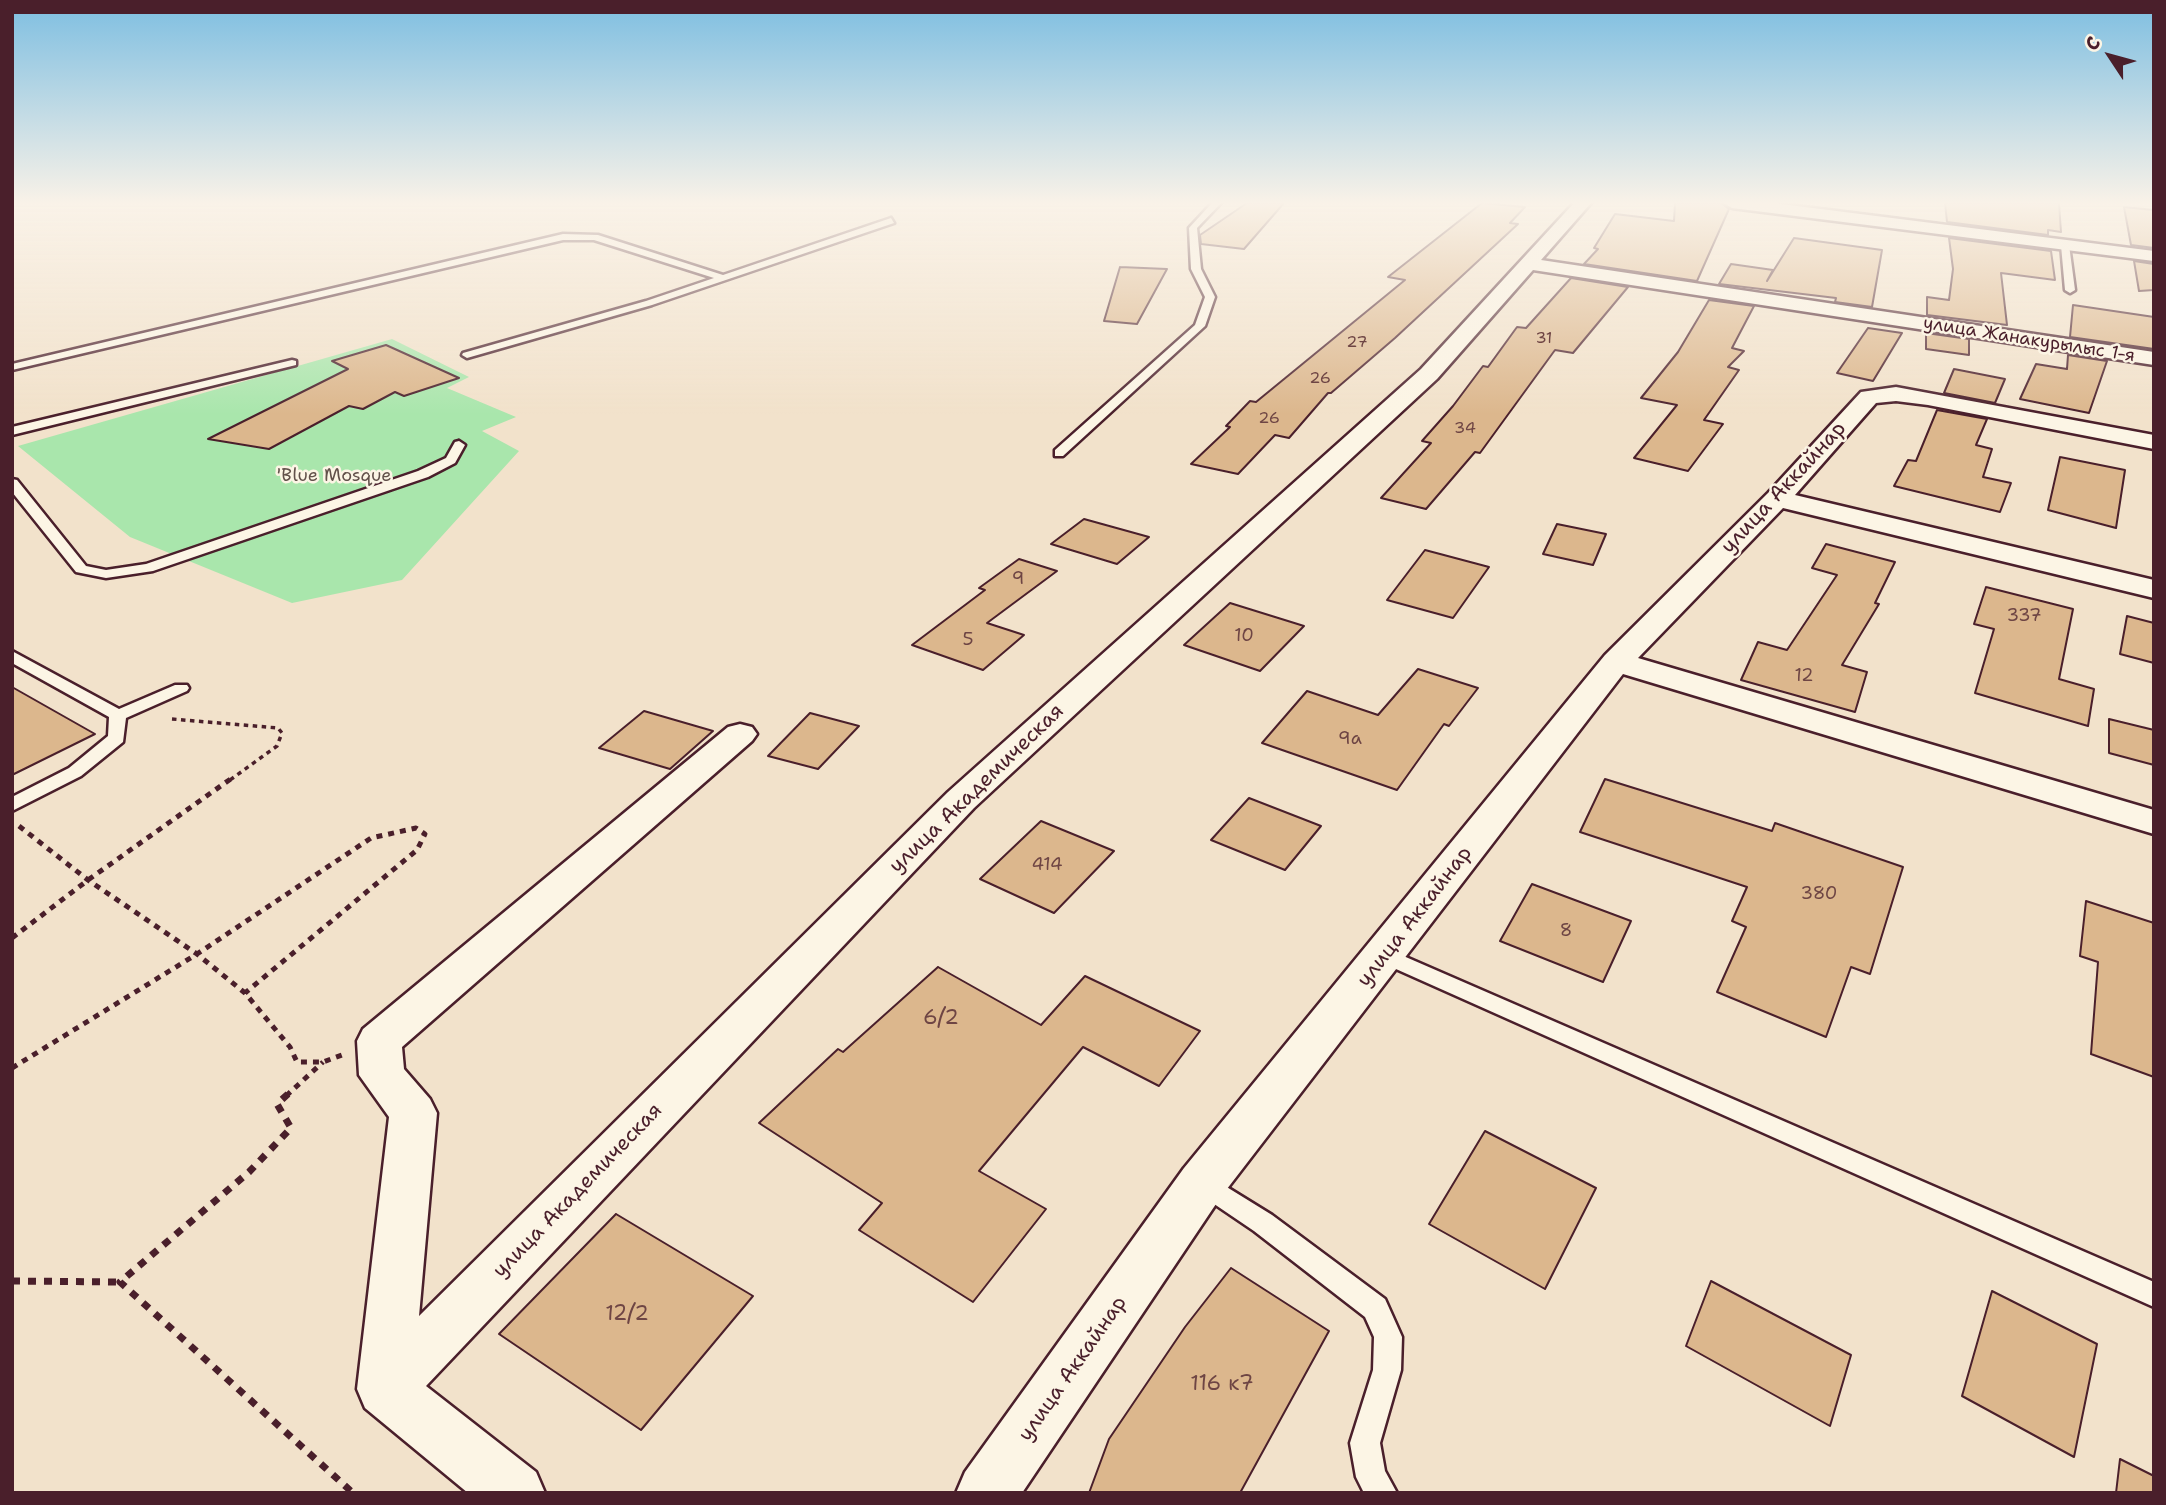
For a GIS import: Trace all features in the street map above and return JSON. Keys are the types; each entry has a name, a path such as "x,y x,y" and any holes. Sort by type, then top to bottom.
{"street":[{"name":"улица Академическая","path":"385,1389 961,800 1429,374 1522,273"},
{"name":"улица Жанакурылыс 1-я","path":"1591,273 2154,359"},
{"name":"улица Аккайнар","path":"986,1493 1202,1183 1616,662 1777,499 1868,397 1896,394 1928,398 2154,442"},
{"path":"1777,499 2154,589"},
{"path":"1616,662 2154,822"},
{"path":"516,1493 385,1389 413,1113 382,1075 379,1041 740,734"}],"lane":[{"path":"12,367 410,273"},
{"path":"708,273 723,278"},
{"path":"467,355 649,303 737,273"},
{"path":"1059,453 1200,326 1210,297 1199,273"},
{"path":"2068,273 2070,290"},
{"path":"12,431 292,363"},
{"path":"12,483 81,569 106,574 148,568 423,474 451,460 459,445"},
{"path":"12,656 118,715"},
{"path":"118,715 181,688"},
{"path":"12,805 75,772 117,738 118,715"},
{"path":"1385,956 2154,1295"},
{"path":"1202,1183 1263,1223 1375,1308 1388,1336 1387,1370 1365,1443 1371,1477 1382,1493"}],"path":[{"path":"12,938 88,880 277,746 282,733 278,728 118,715"},
{"path":"12,820 88,880 197,954 244,993 289,1047 298,1062 323,1062 379,1041"},
{"path":"12,1068 197,954 371,838 416,828 425,834 417,850 244,993"},
{"path":"12,1281 120,1282 249,1172 291,1128 276,1104 323,1062"},
{"path":"120,1282 353,1493"}],"green space":[{"name":"'Blue Mosque","path":"392,339 469,377 447,388 516,417 482,431 519,451 402,580 292,603 130,537 18,446"}],"building":[{"path":"1118,273 1165,273 1137,324 1104,321"},
{"path":"1393,273 1465,273 1395,338 1328,393 1289,438 1275,435 1238,474 1191,464 1230,427 1226,426 1250,401 1256,402 1405,280 1388,277"},
{"path":"1645,273 1700,273 1697,281"},
{"path":"1725,273 1771,273 1767,281 1772,273 1878,273 1872,307 1835,302 1836,298 1719,284"},
{"path":"1952,273 2001,273 2007,325 1927,315 1927,297 1949,300"},
{"path":"2003,273 2054,273 2055,280"},
{"path":"2136,273 2154,273 2154,290 2139,291"},
{"path":"1571,278 1628,287 1573,353 1555,350 1480,453 1475,452 1426,509 1381,498 1431,443 1422,441 1483,366 1488,367 1517,327 1526,328"},
{"path":"1709,300 1754,306 1732,348 1744,351 1728,367 1739,370 1704,420 1723,424 1688,471 1634,458 1677,405 1641,398 1678,352"},
{"path":"2073,305 2154,317 2154,349 2070,337"},
{"path":"1868,328 1902,333 1873,381 1837,373"},
{"path":"1926,333 1969,339 1969,355 1926,349"},
{"path":"386,345 459,378 404,396 395,392 363,409 349,406 269,449 208,439 348,369 332,361"},
{"path":"2068,355 2107,361 2089,413 2020,399 2036,364 2067,369"},
{"path":"1954,369 2005,379 1995,403 1944,393"},
{"path":"1937,410 1987,419 1976,445 1992,449 1983,477 2011,483 2000,512 1894,486 1908,460 1916,461"},
{"path":"2060,457 2125,470 2116,528 2048,510"},
{"path":"1084,519 1149,537 1117,564 1051,544"},
{"path":"1557,524 1606,534 1593,565 1543,554"},
{"path":"1826,544 1895,562 1875,603 1879,604 1842,665 1867,672 1855,712 1741,680 1758,642 1787,650 1837,575 1812,568"},
{"path":"1425,550 1489,567 1453,618 1387,600"},
{"path":"1019,559 1057,571 987,623 1024,635 983,670 912,645 985,590 979,588"},
{"path":"1986,587 2073,609 2059,679 2094,689 2088,726 1975,693 1994,629 1974,624"},
{"path":"1230,603 1304,626 1260,671 1184,645"},
{"path":"2127,616 2154,623 2154,663 2120,654"},
{"path":"1418,669 1478,688 1449,726 1444,724 1397,790 1262,743 1307,691 1378,715"},
{"path":"12,687 95,734 12,775"},
{"path":"644,711 713,731 670,769 599,748"},
{"path":"810,713 859,726 818,769 768,756"},
{"path":"2109,719 2154,730 2154,765 2109,753"},
{"path":"1605,779 1772,831 1775,823 1903,867 1870,974 1851,967 1826,1037 1717,992 1746,927 1732,921 1747,887 1580,832"},
{"path":"1249,798 1321,826 1285,870 1211,840"},
{"path":"1041,821 1114,851 1054,913 980,879"},
{"path":"1532,884 1631,921 1603,982 1500,941"},
{"path":"2086,901 2154,923 2154,1077 2091,1054 2098,962 2080,956"},
{"path":"938,967 1041,1025 1085,976 1200,1031 1159,1086 1083,1047 979,1171 1046,1209 973,1302 859,1230 882,1203 759,1123 838,1049 843,1052"},
{"path":"1485,1131 1596,1188 1545,1289 1429,1224"},
{"path":"616,1214 753,1296 641,1430 499,1334"},
{"path":"1231,1268 1329,1331 1240,1493 1089,1493 1109,1439 1185,1327"},
{"path":"1711,1281 1851,1355 1830,1426 1686,1346"},
{"path":"1992,1291 2097,1344 2074,1457 1962,1396"},
{"path":"2120,1459 2154,1476 2154,1493 2116,1493"}]}
